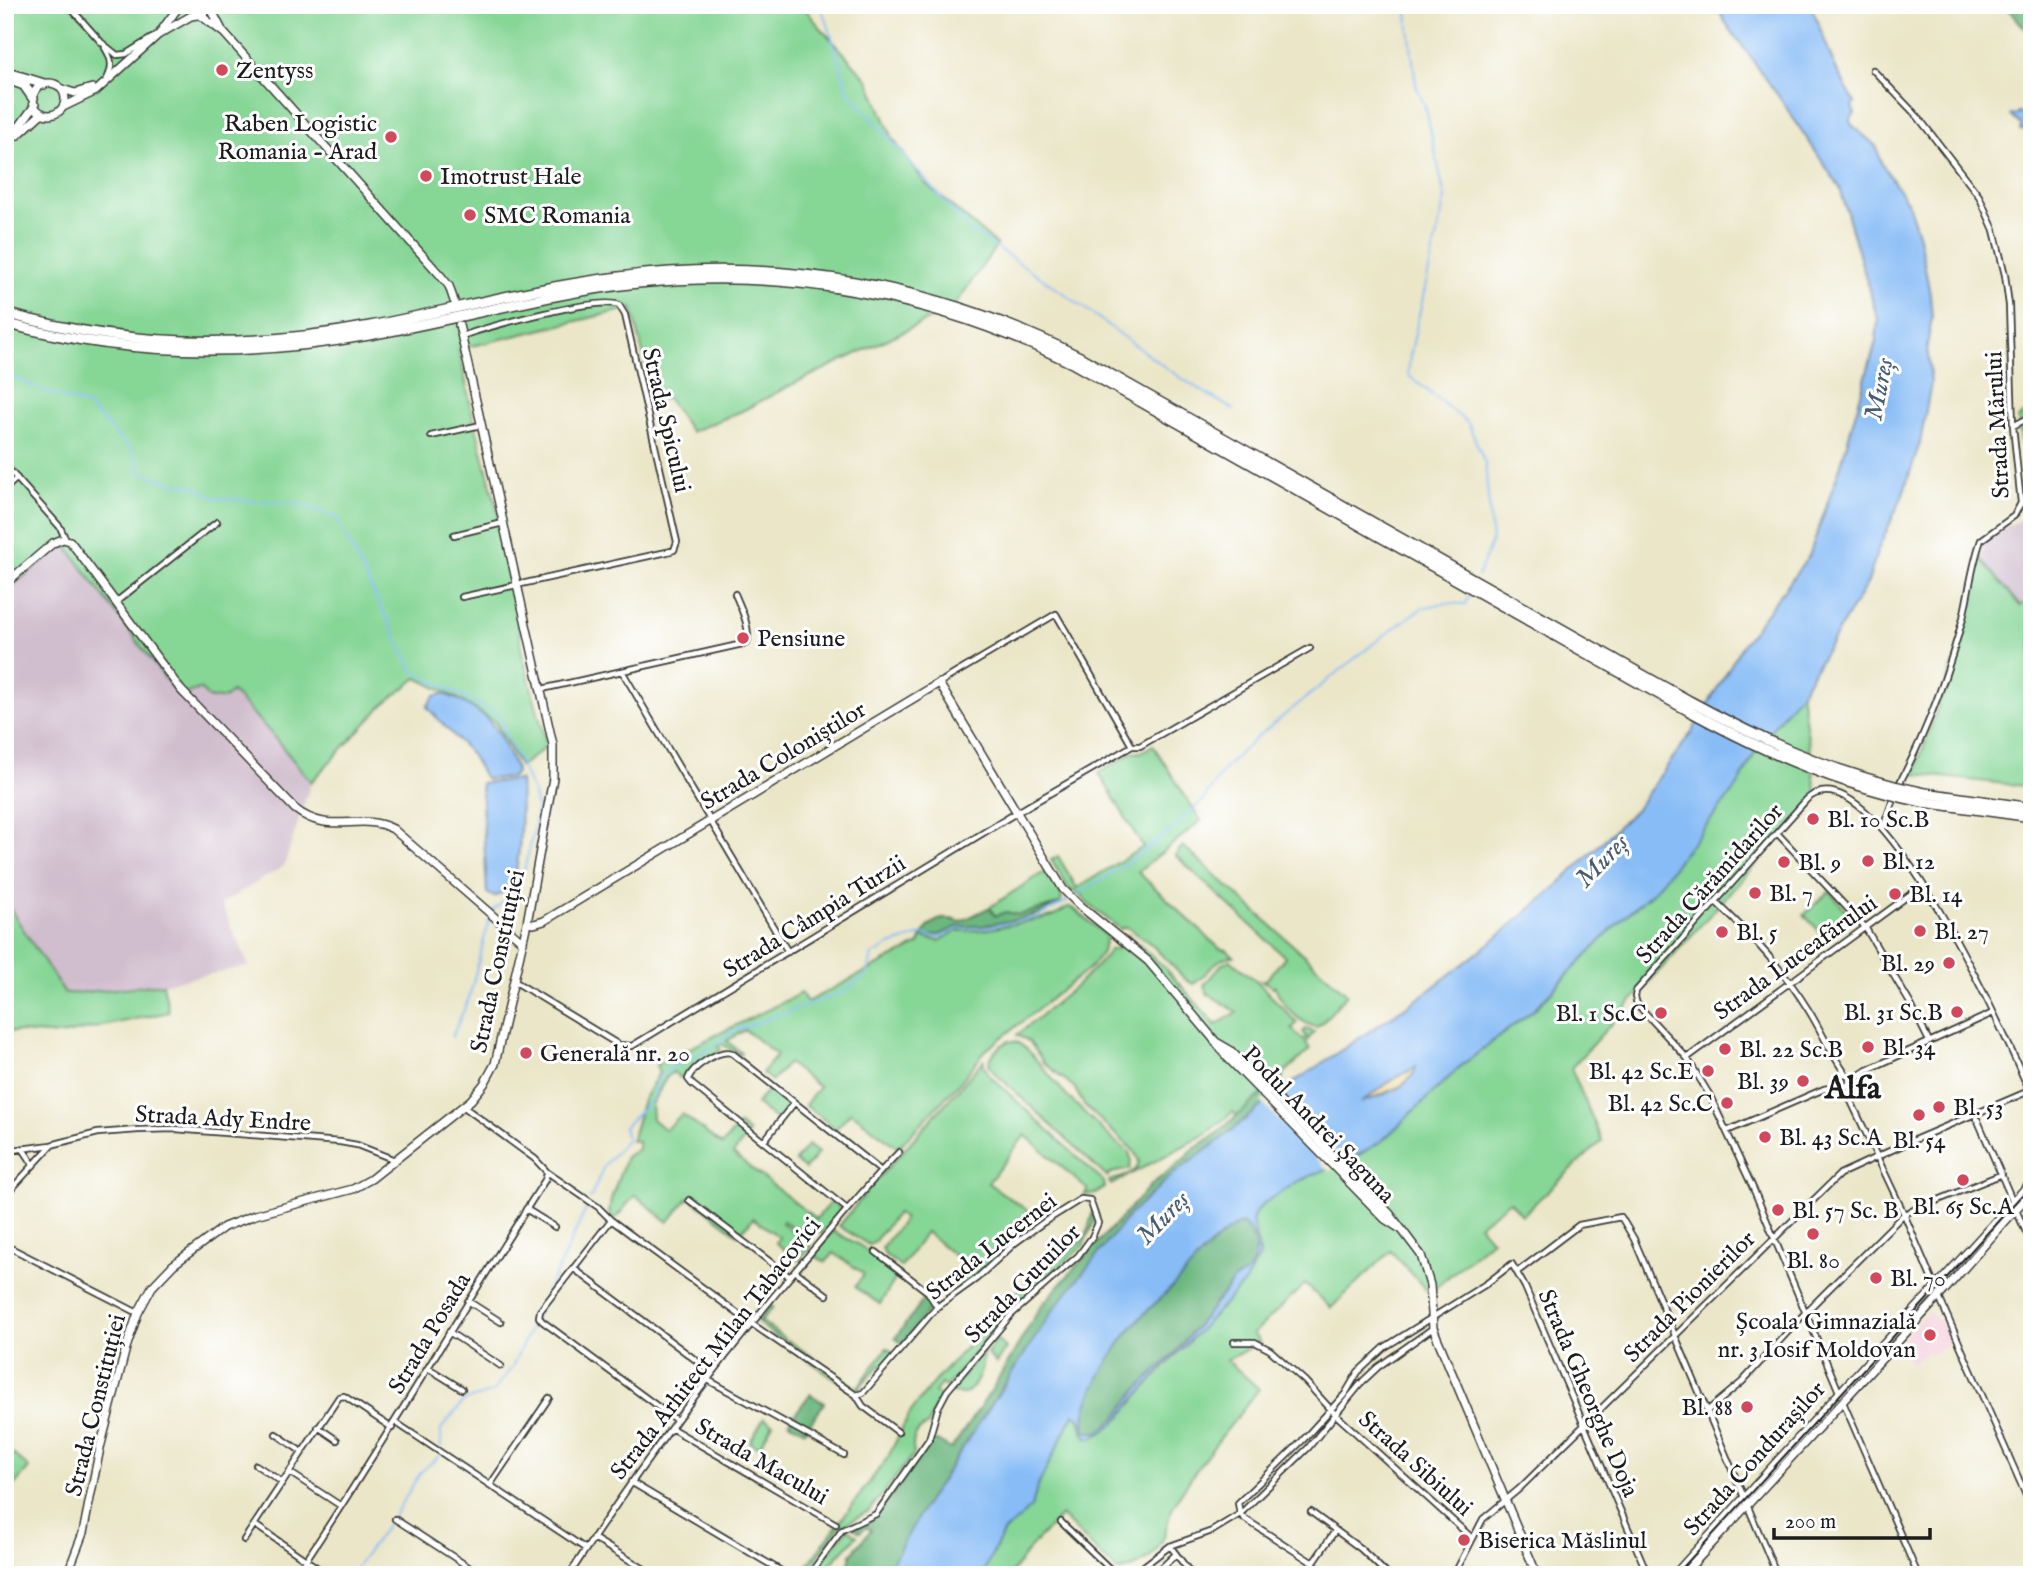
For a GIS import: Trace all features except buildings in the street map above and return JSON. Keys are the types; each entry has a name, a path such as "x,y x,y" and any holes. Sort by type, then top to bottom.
{"highway":[{"path":"5,72 44,84"},
{"path":"5,78 24,85 34,102"},
{"path":"5,313 63,327 122,336 178,341 244,341 348,330 564,285 654,273 762,271 866,283 911,293 969,310 1063,349 1134,386 1611,662 1708,722 1776,756 1847,782 2032,817"},
{"path":"5,323 87,341 133,347 201,351 251,350 371,335 546,298 638,283 748,279 849,289 953,314 1059,357 1463,578"},
{"path":"5,329 31,329"},
{"path":"1924,797 2032,808"}],"street":[{"path":"68,5 101,42 121,55 209,5 225,33 441,276 449,286 454,301"},
{"path":"5,147 42,113 54,114 91,94 157,36 180,5 184,12 195,15 225,33"},
{"path":"5,147 34,102 37,88 51,83 72,93 104,83 111,69 111,60 101,42"},
{"name":"Strada Mărului","path":"1873,70 1918,117 1979,196 1987,213 2005,275 2009,305 2013,426 2020,508 2014,516 1981,540 1941,688 1916,751 1895,791 1884,828"},
{"path":"62,89 65,98 63,107"},
{"path":"34,102 42,113"},
{"name":"Strada Spicului","path":"462,336 496,324 576,307 611,302 619,305 625,315 677,544 674,550 667,552 518,584"},
{"name":"Strada Constituției","path":"67,1575 83,1533 100,1448 126,1348 147,1294 165,1272 206,1238 224,1227 255,1215 353,1189 371,1179 464,1107 484,1084 495,1065 527,923 554,769 553,745 459,325"},
{"path":"2013,426 2032,416"},
{"path":"431,436 481,425"},
{"path":"5,465 60,527 65,538 74,545 181,690 295,809 303,816 325,823 372,822 393,829 523,943"},
{"path":"5,489 17,478"},
{"path":"116,602 217,522"},
{"path":"454,535 504,523"},
{"path":"5,584 53,543 65,538"},
{"path":"462,597 518,584"},
{"path":"542,689 748,641 735,594"},
{"name":"Strada Coloniștilor","path":"527,923 544,921 1056,614 1132,746"},
{"name":"Strada Câmpia Turzii","path":"514,981 619,1045 632,1046 1016,813 1310,649"},
{"path":"622,671 788,952"},
{"name":"Podul Andrei Șaguna","path":"939,684 1051,872 1071,899 1148,961 1216,1042 1416,1247 1427,1271 1432,1324 1537,1575"},
{"name":"Strada Cărămidarilor","path":"1687,1058 1639,1006 1634,997 1638,988 1812,794 1821,792 1843,796 1884,828"},
{"path":"1884,828 1923,885 1977,977 2031,1094"},
{"path":"1777,833 1865,927 1929,1041"},
{"name":"Strada Luceafărului","path":"1687,1058 1923,885"},
{"path":"1717,903 1759,944 1810,1012 1835,1060 1846,1074 1850,1099"},
{"path":"1727,1131 1824,1089 1841,1086 1863,1072 1993,1013"},
{"path":"847,1209 692,1084 688,1079 691,1072 722,1052 729,1052 881,1171"},
{"path":"1687,1058 1727,1131 1917,1575"},
{"path":"1835,1060 1837,1078 1850,1099 1904,1213 2032,1509"},
{"path":"1824,1089 1846,1074 1863,1072"},
{"name":"Strada Pionierilor","path":"1454,1575 1486,1516 1840,1174 1975,1114 2031,1094"},
{"path":"764,1141 794,1103"},
{"path":"464,1107 752,1324 856,1395 863,1406 898,1432"},
{"path":"1975,1114 2032,1245"},
{"name":"Strada Ady Endre","path":"5,1151 51,1145 111,1131 175,1129 340,1142 357,1145 396,1160"},
{"path":"5,1196 51,1145"},
{"path":"23,1149 33,1164"},
{"name":"Strada Arhitect Milan Tabacovici","path":"569,1575 676,1420 790,1277 899,1152"},
{"name":"Strada Posada","path":"291,1575 306,1560 392,1428 545,1180 547,1172"},
{"path":"1707,1410 1742,1381 1904,1213 2000,1175"},
{"name":"Strada Condurașilor","path":"1841,1396 1939,1296 2032,1181"},
{"name":"Strada Condurașilor","path":"1683,1575 1935,1288 2014,1206 2032,1191"},
{"name":"Strada Lucernei","path":"856,1395 863,1392 937,1307 976,1279 1016,1243 1081,1199 1090,1200 1092,1206"},
{"path":"689,1200 790,1277"},
{"name":"Strada Gutuilor","path":"809,1575 842,1530 876,1514 929,1438 938,1408 957,1378 1011,1315 1055,1279 1087,1245 1097,1228 1092,1206"},
{"path":"526,1209 555,1227"},
{"path":"1517,1272 1579,1224 1621,1217 1634,1239 1777,1575"},
{"path":"611,1220 540,1311 539,1317 676,1420"},
{"path":"5,1245 138,1313"},
{"path":"876,1252 928,1292 937,1307"},
{"name":"Strada Gheorghe Doja","path":"1432,1324 1512,1264 1648,1575"},
{"path":"573,1268 713,1373"},
{"path":"795,1271 827,1295"},
{"path":"468,1301 501,1322"},
{"path":"1325,1575 1313,1563 1240,1514 1238,1503 1302,1441 1345,1394 1358,1371 1385,1347 1432,1324"},
{"path":"1061,1522 1110,1569 1123,1575 1136,1572 1170,1546 1212,1531 1240,1514 1308,1448 1363,1381 1432,1324"},
{"path":"449,1332 501,1366"},
{"name":"Strada Sibiului","path":"1234,1342 1255,1342 1270,1350 1305,1381 1336,1415 1472,1538"},
{"path":"429,1368 462,1389"},
{"path":"708,1380 844,1455"},
{"path":"244,1540 339,1397 344,1396 392,1428"},
{"path":"490,1485 549,1398"},
{"path":"395,1422 586,1549"},
{"path":"318,1427 337,1440"},
{"name":"Strada Macului","path":"670,1428 836,1524"},
{"path":"276,1434 302,1452"},
{"path":"256,1465 282,1482"},
{"path":"289,1472 341,1506"},
{"path":"631,1482 788,1575"},
{"name":"Strada Condurașilor","path":"1674,1575 1745,1502"},
{"path":"1311,1512 1361,1549 1388,1575"},
{"path":"395,1519 481,1575"},
{"path":"254,1525 328,1575"},
{"path":"1313,1563 1335,1531"},
{"path":"593,1538 654,1575"},
{"path":"1170,1546 1192,1575"},
{"path":"1154,1575 1176,1553"}],"shaded area":[{"path":"2032,514 2032,599 2020,607 1980,558 1983,542 1990,535"},
{"path":"65,545 177,696 200,689 232,692 311,782 284,866 221,904 249,966 163,984 65,994 5,901 5,591"},
{"name":"Școala Gimnazială nr. 3 Iosif Moldovan","path":"1928,1312 1951,1331 1955,1339 1931,1355 1927,1351 1912,1364 1907,1360 1907,1354 1912,1347 1903,1339"}],"green space":[{"path":"5,5 803,5 869,81 893,139 925,183 997,245 953,308 742,411 691,432 668,399 654,399 632,308 459,349 471,408 505,540 516,597 521,649 547,746 520,767 495,722 457,698 417,678 384,704 311,782 232,692 225,698 210,699 200,689 178,696 65,545 5,591"},
{"path":"2004,5 2032,5 2032,36"},
{"path":"2032,408 2032,499 2028,495 2018,419"},
{"path":"1980,558 2020,606 2032,599 2032,787 1914,774 1965,631"},
{"path":"1801,692 1817,797 1571,1068 1602,1141 1522,1215 1510,1201 1479,1225 1492,1240 1429,1293 1391,1251 1331,1308 1305,1284 1253,1334 1260,1342 1227,1360 1259,1389 1192,1476 1173,1507 1161,1543 1142,1563 1117,1571 1061,1516 1035,1542 1010,1575 982,1575 1003,1533 1031,1507 1040,1481 1074,1414 1080,1418 1083,1433 1094,1437 1117,1421 1244,1283 1260,1255 1252,1221 1264,1203 1299,1181 1360,1154 1383,1140 1461,1066 1534,1010 1623,918 1652,893 1739,784 1758,746"},
{"path":"1153,745 1201,821 1138,872 1219,948 1234,956 1217,962 1193,984 1151,944 1127,927 1120,929 1087,903 1081,894 1070,890 1051,860 1058,856 1077,888 1143,847 1099,773 1131,753 1141,752"},
{"path":"1183,846 1347,994 1321,1024 1316,1027 1302,1021 1281,999 1275,986 1261,980 1266,980 1285,957 1175,855"},
{"path":"1044,872 1061,894 1059,904 1018,915 1006,912 995,916 990,907"},
{"path":"1830,891 1848,913 1822,934 1804,915"},
{"path":"5,901 65,994 163,984 169,1012 61,1035 5,1031"},
{"path":"1059,904 1020,919 982,926 957,927 940,935 922,937 938,920 960,922 990,907 995,916 1006,912 1018,915"},
{"path":"1068,907 1073,908 1107,936 1102,952 1091,967 985,1051 961,1081 898,1148 851,1112 836,1129 805,1105 819,1087 788,1063 772,1081 762,1073 777,1055 745,1030 727,1041 740,1055 722,1044 718,1046 721,1050 680,1078 673,1072 666,1078 651,1104 652,1119 665,1130 682,1114 722,1145 739,1125 749,1133 733,1154 816,1219 830,1203 833,1202 840,1208 838,1216 822,1234 817,1231 812,1237 807,1237 783,1221 782,1223 811,1246 799,1260 776,1243 779,1237 753,1218 739,1235 689,1197 668,1222 635,1195 615,1219 609,1214 611,1199 626,1157 638,1149 638,1141 631,1141 643,1100 659,1073 656,1065 801,993 807,1002 919,944 922,937 939,941 957,931 984,930 1053,916"},
{"path":"1128,935 1164,967 1216,1025 1237,1012 1207,993 1204,985 1222,964 1230,960 1258,982 1297,1023 1292,1029 1303,1040 1307,1037 1303,1032 1306,1029 1314,1032 1306,1043 1310,1049 1238,1117 1233,1112 1204,1135 1111,1185 1109,1181 1128,1175 1138,1166 1139,1161 1134,1151 1084,1105 1074,1087 1044,1063 1029,1041 1017,1035 1074,988"},
{"path":"1009,1041 1017,1042 1028,1050 1067,1096 1129,1152 1130,1169 1111,1173 1107,1177 994,1072 989,1064 992,1056"},
{"path":"984,1060 984,1066 990,1076 1104,1182 1105,1187 1095,1194 1084,1195 1088,1190 1025,1135 988,1183 1040,1219 959,1287 955,1281 967,1266 926,1232 901,1267 885,1255 882,1248 904,1219 897,1213 869,1245 839,1226"},
{"path":"1284,1075 1276,1094 1172,1175 1130,1214 1054,1309 922,1510 885,1575 846,1575 851,1554 871,1530 866,1527 860,1532 853,1527 870,1521 878,1514 931,1441 937,1441 951,1449 991,1391 1041,1306 1152,1184 1216,1134"},
{"path":"769,1088 788,1104 777,1120 756,1104"},
{"path":"808,1145 818,1153 805,1169 795,1161"},
{"path":"1093,1210 1094,1222 1083,1246 1011,1309 946,1387 941,1384 935,1392 940,1396 928,1425 915,1436 914,1454 869,1511 840,1527 804,1575 800,1575 888,1457 910,1413 933,1383 1019,1290 1082,1240 1087,1233"},
{"path":"1242,1223 1251,1233 1255,1245 1249,1270 1234,1280 1176,1352 1136,1391 1116,1418 1099,1432 1086,1432 1084,1420 1093,1390 1122,1340 1206,1250 1233,1227"},
{"path":"833,1231 859,1245 899,1273 880,1304 855,1287 864,1274 834,1253 826,1262 812,1255"},
{"path":"927,1295 930,1308 903,1344 895,1338"},
{"path":"770,1305 773,1307 761,1321 785,1339 783,1342 757,1322"},
{"path":"996,1339 1006,1348 996,1363 987,1354"},
{"path":"788,1340 843,1378 840,1382 785,1344"},
{"path":"887,1348 895,1354 883,1367 880,1365 862,1384 860,1390 855,1392 842,1384 845,1380 857,1388"},
{"path":"983,1350 981,1369 974,1385 965,1394 950,1393"},
{"path":"810,1394 824,1403 805,1431 789,1422"},
{"path":"764,1418 773,1424 759,1447 750,1442"},
{"path":"5,1447 29,1468 5,1496"},
{"path":"848,1528 857,1536 822,1573 814,1570"}],"sand":[{"path":"1416,1067 1414,1074 1403,1085 1361,1103 1388,1082"}],"water":[{"name":"Mureș","path":"1717,5 1811,5 1836,69 1855,103 1852,107 1855,114 1850,119 1851,124 1876,146 1882,164 1908,203 1919,237 1932,318 1927,345 1931,383 1920,443 1868,582 1801,692 1758,746 1739,784 1652,893 1623,918 1533,1010 1461,1066 1383,1140 1360,1154 1299,1181 1264,1203 1252,1221 1260,1255 1244,1283 1117,1421 1102,1433 1091,1438 1086,1437 1080,1418 1074,1414 1040,1481 1031,1507 1003,1533 982,1575 885,1575 922,1510 1054,1309 1130,1214 1172,1175 1276,1094 1419,998 1494,940 1556,887 1636,809 1691,733 1743,644 1809,556 1841,464 1876,341 1878,320 1840,188 1723,19","holes":["1416,1067 1413,1075 1400,1087 1361,1103 1388,1082","1242,1223 1251,1233 1255,1245 1249,1270 1234,1280 1176,1352 1136,1391 1116,1418 1099,1432 1086,1432 1084,1420 1093,1390 1122,1340 1206,1250 1233,1227"]},
{"path":"2032,80 2032,121 2030,128 2021,130 2021,125 2011,116 2027,111 2025,83"},
{"path":"442,694 470,706 494,727 515,767 516,773 511,778 484,777 471,754 427,707 434,696"},
{"path":"520,780 520,834 515,876 508,888 494,897 487,893 481,783"}],"pier":[{"path":"1275,1090 1347,1163 1329,1171 1261,1102"}],"waterway":[{"path":"591,5 604,5"},
{"path":"814,5 821,9 827,21 848,91 966,226"},
{"path":"1406,5 1416,85 1426,109 1445,198 1408,375 1468,423 1485,463 1492,541 1478,576"},
{"path":"970,231 1045,280 1173,373 1234,410"},
{"path":"5,373 36,388 88,406 133,452 141,472 175,484 194,486 215,498 299,504 336,517 413,671 497,714 534,794 537,808 534,830 521,883 513,895 492,911"},
{"path":"1074,897 1126,864 1174,828 1203,800 1226,767 1257,737 1383,636 1422,608 1444,603 1465,604 1471,591"},
{"path":"590,1199 604,1166 627,1139 624,1127 653,1098 660,1076 677,1065 736,1030 842,993 867,975 872,955 890,945 921,935 938,938 958,929 984,928 1037,917 1069,900"},
{"path":"452,1037 469,998 489,920"},
{"path":"441,1447 441,1429 464,1401 493,1392 512,1367 587,1207"},
{"path":"351,1575 395,1514 421,1472 439,1456"}],"tram line":[{"path":"1676,1575 2032,1184"}],"place":[{"name":"Zentyss","path":"222,70"},
{"name":"Raben Logistic Romania - Arad","path":"391,137"},
{"name":"Imotrust Hale","path":"426,176"},
{"name":"SMC Romania","path":"470,215"},
{"name":"Pensiune","path":"743,638"},
{"name":"Bl. 10 Sc.B","path":"1813,819"},
{"name":"Bl. 12","path":"1868,861"},
{"name":"Bl. 9","path":"1784,862"},
{"name":"Bl. 7","path":"1755,893"},
{"name":"Bl. 14","path":"1895,894"},
{"name":"Bl. 27","path":"1920,931"},
{"name":"Bl. 5","path":"1722,932"},
{"name":"Bl. 29","path":"1949,963"},
{"name":"Bl. 31 Sc.B","path":"1957,1012"},
{"name":"Bl. 1 Sc.C","path":"1661,1013"},
{"name":"Bl. 34","path":"1868,1047"},
{"name":"Bl. 22 Sc.B","path":"1725,1049"},
{"name":"Generală nr. 20","path":"526,1053"},
{"name":"Bl. 42 Sc.E","path":"1708,1071"},
{"name":"Bl. 39","path":"1803,1081"},
{"name":"Bl. 42 Sc.C","path":"1727,1103"},
{"name":"Bl. 53","path":"1939,1107"},
{"name":"Bl. 54","path":"1919,1115"},
{"name":"Bl. 43 Sc.A","path":"1765,1137"},
{"name":"Bl. 65 Sc.A","path":"1963,1180"},
{"name":"Bl. 57 Sc. B","path":"1778,1210"},
{"name":"Bl. 80","path":"1813,1234"},
{"name":"Bl. 70","path":"1876,1278"},
{"name":"Școala Gimnazială nr. 3 Iosif Moldovan","path":"1930,1335"},
{"name":"Bl. 88","path":"1747,1407"},
{"name":"Biserica Măslinul","path":"1464,1540"}],"district":[{"name":"Alfa","path":"1853,1087"}]}
